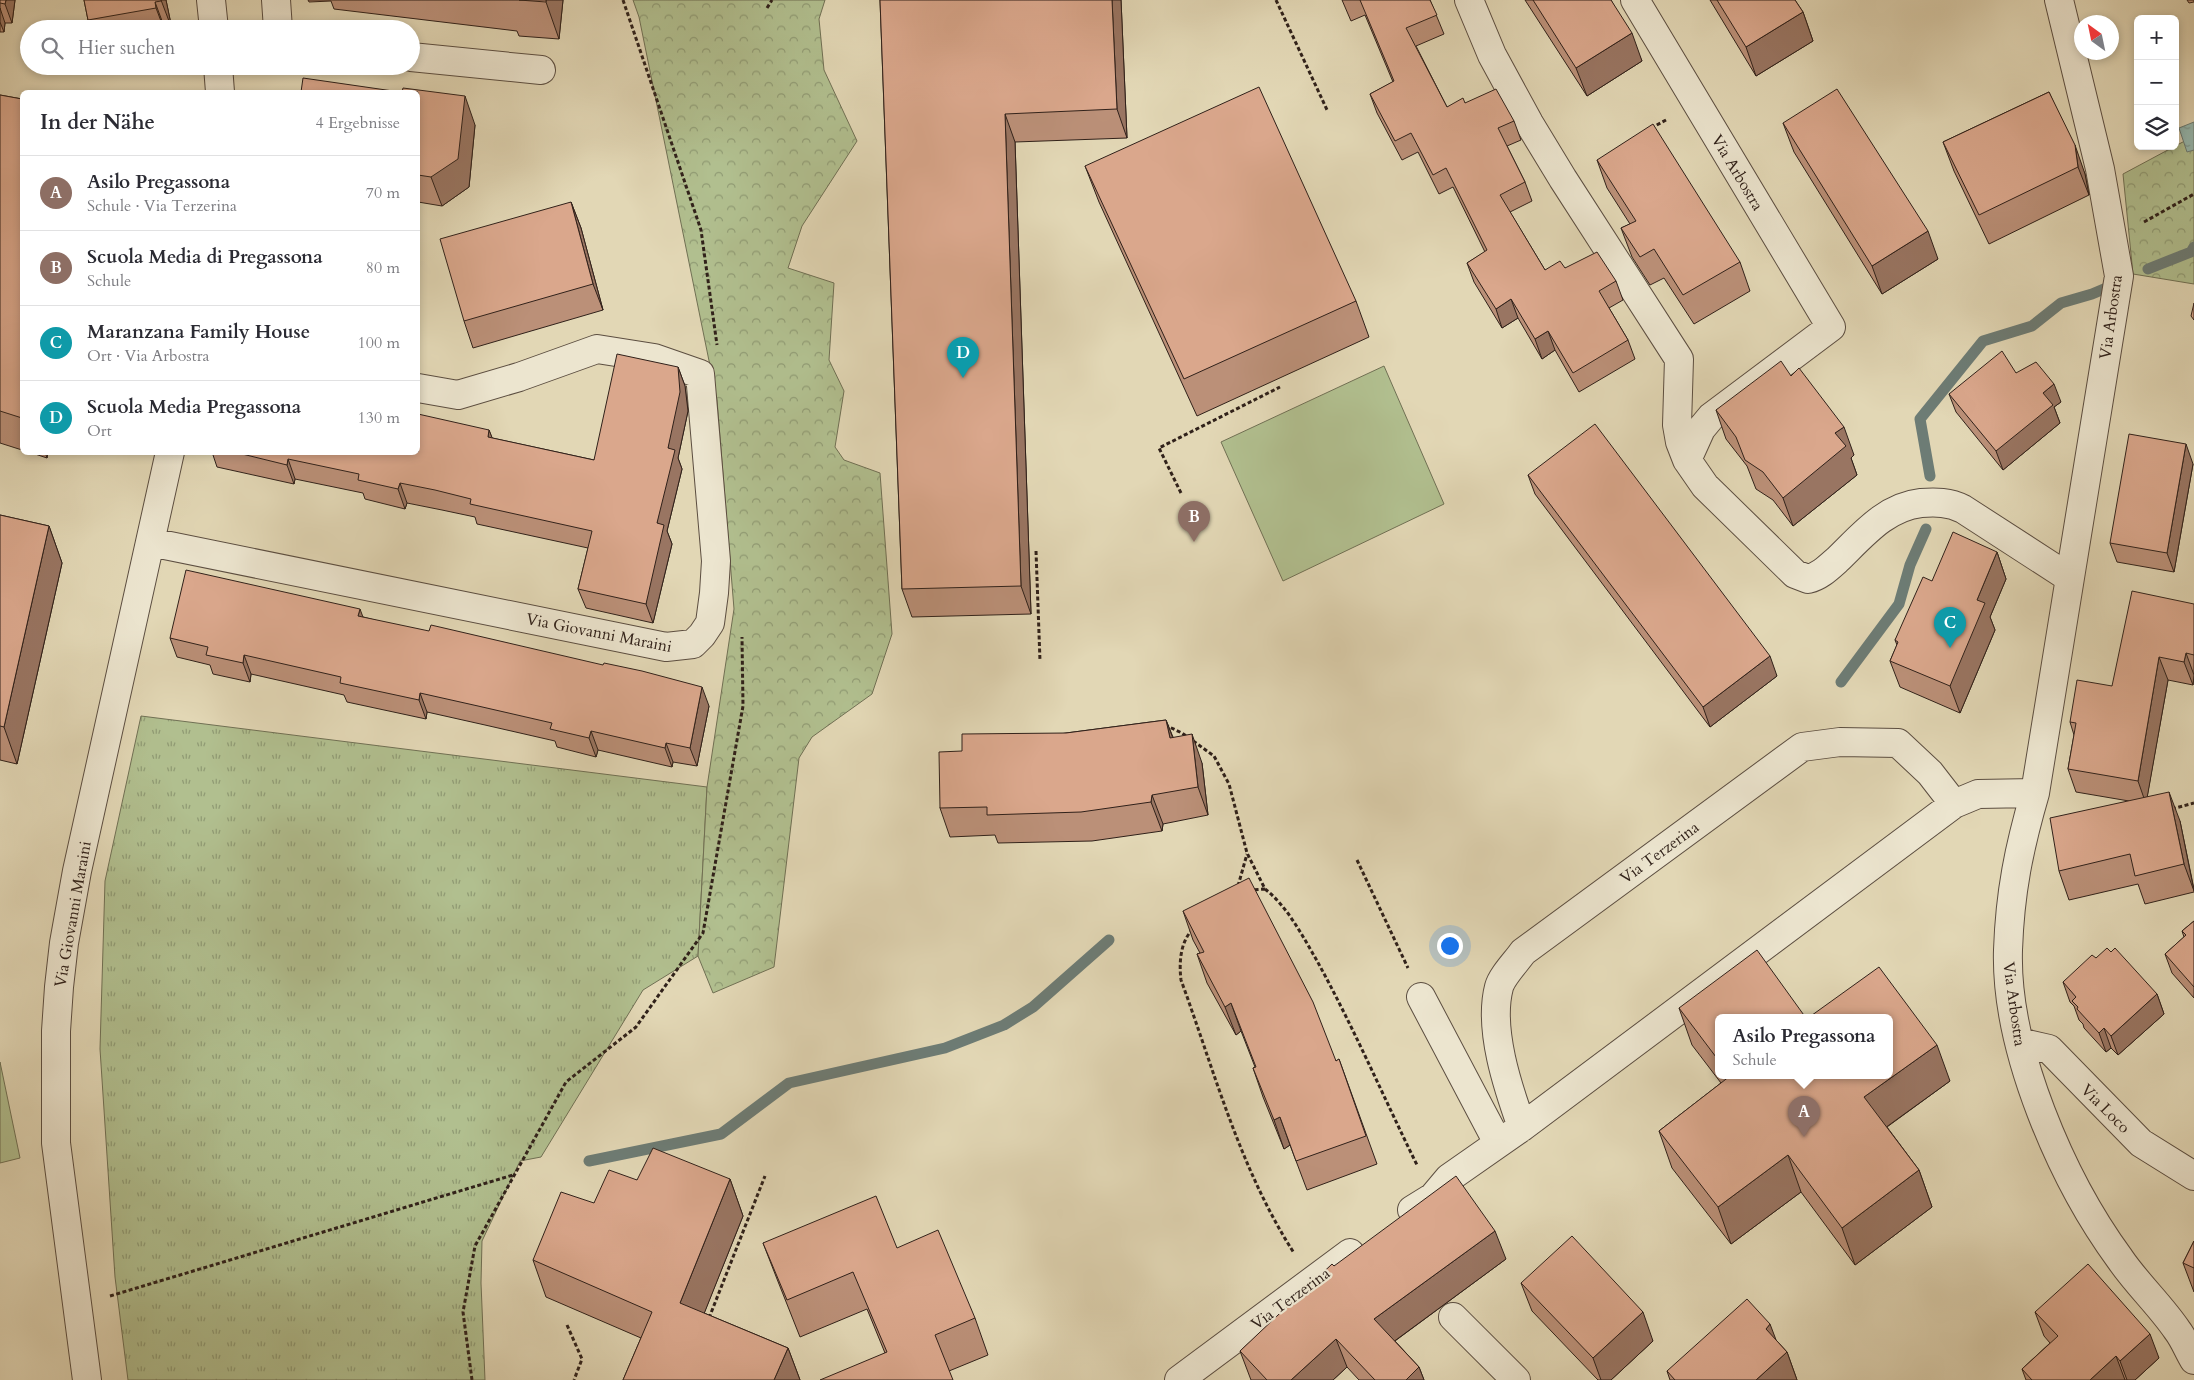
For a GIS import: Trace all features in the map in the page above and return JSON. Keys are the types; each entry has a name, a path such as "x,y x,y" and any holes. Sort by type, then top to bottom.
{"street":[{"path":"211,0 213,20"},
{"path":"276,0 277,20"},
{"path":"1469,0 1492,55 1529,123 1563,180 1679,359 1677,425 1680,442 1686,460 1705,486 1802,578 1816,577 1824,572 1890,512 1908,505 1935,502 1955,505 1963,509 2068,577"},
{"name":"Via Arbostra","path":"1635,0 1831,328 1711,417 1701,430 1686,460"},
{"name":"Via Arbostra","path":"2059,0 2100,169 2111,241 2119,276 2068,577 2035,793 2018,854 2011,898 2008,951 2009,982 2019,1042 2029,1077 2047,1124 2077,1190 2120,1259 2177,1330 2194,1360"},
{"path":"420,58 540,70"},
{"path":"219,75 220,90"},
{"name":"Via Giovanni Maraini","path":"150,542 666,647 693,644 702,635 710,623 716,561 700,374 654,358 597,349 519,377 458,395 420,388"},
{"name":"Via Giovanni Maraini","path":"87,1380 56,1143 58,987 77,871 169,455"},
{"name":"Via Terzerina","path":"1522,1127 1511,1097 1496,1035 1499,986 1523,952 1802,747 1840,742 1898,743 1930,773 1954,804"},
{"name":"Via Terzerina","path":"1179,1380 1381,1231 1433,1197 1450,1178 1522,1127 1954,804 1978,794 2035,793"},
{"path":"1422,997 1498,1143"},
{"name":"Via Loco","path":"2019,1042 2049,1049 2141,1143 2194,1176"},
{"path":"1453,1317 1516,1380"}],"path":[{"path":"623,0 700,230 718,355"},
{"path":"767,8 772,0"},
{"path":"1276,0 1328,112"},
{"path":"1646,131 1696,102"},
{"path":"2111,241 2194,194"},
{"path":"1181,493 1159,448 1280,387"},
{"path":"1036,550 1040,661"},
{"path":"472,1380 463,1312 475,1246 566,1082 636,1027 703,933 743,706 742,627"},
{"path":"1159,726 1168,725 1214,756 1229,784 1247,853 1265,889 1274,896 1301,934 1330,984 1433,1197"},
{"path":"2166,811 2194,803"},
{"path":"1236,892 1247,853"},
{"path":"1357,860 1422,997"},
{"path":"1246,891 1265,889"},
{"path":"1198,924 1188,934 1179,960 1181,980 1234,1131 1264,1203 1312,1281"},
{"path":"77,1306 514,1174"},
{"path":"708,1319 765,1176"},
{"path":"567,1325 582,1359 574,1380"}],"green space":[{"path":"633,0 825,0 819,19 824,70 857,141 802,226 788,268 834,283 829,360 844,391 835,447 844,460 880,473 892,634 872,694 812,737 799,758 774,967 713,993 698,956 707,787 734,609 717,400 639,17"},
{"path":"2194,136 2194,284 2133,274 2123,174 2168,150 2179,150 2179,144"},
{"path":"1384,366 1444,504 1283,581 1221,442"},
{"path":"141,716 707,787 698,956 643,990 541,1157 520,1161 482,1241 481,1283 485,1380 128,1380 115,1277 100,1049 105,881"},
{"path":"0,1062 20,1158 0,1163"}],"water":[{"path":"2194,122 2194,150 2187,152 2179,128"}],"building":[{"path":"0,0 6,0 5,4 0,3"},
{"path":"84,0 161,1 155,2 156,8 88,20"},
{"path":"519,0 546,0 546,2"},
{"path":"880,0 1112,0 1117,109 1005,114 1021,586 902,589"},
{"path":"1360,0 1430,0 1437,15 1406,28 1447,107 1463,98 1465,103 1496,89 1514,121 1498,128 1525,182 1500,195 1545,270 1560,261 1565,268 1597,252 1616,281 1599,291 1628,340 1573,373 1548,331 1535,339 1511,299 1496,309 1467,263 1487,250 1446,168 1433,175 1411,133 1395,141 1370,94 1394,81"},
{"path":"1533,0 1611,0 1632,33 1576,68"},
{"path":"1717,0 1795,0 1803,12 1746,47"},
{"path":"303,78 386,90 301,90"},
{"path":"1259,87 1356,301 1184,379 1085,166"},
{"path":"403,88 418,90 402,90"},
{"path":"1837,89 1928,231 1872,266 1783,123"},
{"path":"420,90 465,96 458,159 431,177 420,175"},
{"path":"2049,92 2075,145 2078,167 1979,215 1943,142"},
{"path":"0,95 20,99 20,417 0,411"},
{"path":"1653,124 1740,262 1683,295 1654,249 1640,257 1621,228 1636,221 1597,160"},
{"path":"571,202 593,284 464,321 440,239"},
{"path":"2194,303 2194,320 2191,316"},
{"path":"2002,351 2016,373 2036,362 2054,384 2043,393 2053,405 1996,451 1949,394"},
{"path":"617,354 678,367 680,392 668,448 675,450 657,523 664,525 646,604 578,589 592,531 470,504 471,499 435,490 400,483 398,489 358,480 359,474 288,459 287,465 246,455 420,455 420,414 489,430 488,437 594,460"},
{"path":"1781,361 1791,376 1799,368 1844,427 1835,433 1846,446 1783,498 1763,472 1745,460 1736,437 1716,410"},
{"path":"1595,424 1770,656 1703,707 1528,475"},
{"path":"2129,434 2186,444 2167,553 2110,543"},
{"path":"0,515 49,526 4,727 0,726"},
{"path":"1953,532 1997,552 1977,600 1985,603 1950,686 1890,661 1898,642 1895,640 1923,577 1932,581"},
{"path":"186,570 360,609 358,616 429,631 431,625 603,665 604,663 642,671 702,687 690,748 666,743 665,748 591,731 589,738 550,729 552,723 420,693 419,700 340,683 341,677 244,655 243,663 206,655 208,647 170,638"},
{"path":"2132,591 2194,604 2194,655 2186,653 2184,662 2159,657 2138,781 2068,769 2076,723 2070,722 2077,680 2112,686"},
{"path":"1166,720 1170,738 1192,734 1198,787 1152,795 1151,802 1081,812 987,815 987,807 940,808 939,752 962,751 962,734 1066,733"},
{"path":"2169,792 2184,864 2135,876 2130,854 2059,871 2050,818"},
{"path":"1249,878 1313,1002 1336,1061 1339,1059 1366,1136 1296,1161 1280,1117 1274,1120 1253,1068 1256,1067 1231,1003 1225,1007 1197,954 1204,952 1183,911"},
{"path":"2194,921 2194,987 2165,954 2186,935 2182,931"},
{"path":"2107,948 2111,952 2115,948 2157,994 2111,1036 2104,1028 2099,1033 2077,1009 2078,1007 2072,1001 2076,997 2063,982 2092,955 2096,958"},
{"path":"1757,950 1803,1014 1715,1014 1715,1056 1679,1008"},
{"path":"1879,967 1937,1045 1893,1076 1893,1014 1814,1014"},
{"path":"1726,1079 1889,1079 1864,1097 1919,1170 1842,1228 1788,1155 1718,1207 1659,1131"},
{"path":"653,1148 730,1179 680,1303 788,1348 774,1380 623,1380 652,1312 533,1260 561,1192 594,1203 609,1170 637,1180"},
{"path":"1456,1176 1495,1231 1374,1319 1419,1367 1406,1380 1375,1380 1336,1339 1291,1380 1267,1380 1240,1351 1332,1264 1334,1266"},
{"path":"876,1196 897,1248 938,1230 975,1318 935,1335 953,1380 820,1380 887,1352 853,1272 787,1300 763,1243"},
{"path":"1572,1236 1643,1312 1593,1358 1521,1283"},
{"path":"2194,1241 2194,1268 2183,1263"},
{"path":"2088,1264 2150,1334 2120,1361 2116,1356 2090,1380 2032,1380 2022,1369 2058,1336 2035,1312"},
{"path":"1747,1299 1770,1324 1766,1329 1787,1352 1756,1380 1675,1380 1667,1371"}],"waterway":[{"path":"2148,269 2191,252 2194,247"},
{"path":"1930,476 1920,419 1983,341 2032,326 2061,303 2111,286"},
{"path":"1841,682 1899,604 1910,565 1926,529"},
{"path":"589,1161 721,1134 789,1083 945,1048 1004,1025 1033,1007 1109,940"}],"place":[{"name":"Scuola Media Pregassona","path":"963,378"},
{"name":"Scuola Media di Pregassona","path":"1194,542"},
{"name":"Maranzana Family House","path":"1950,648"},
{"name":"Asilo Pregassona","path":"1804,1137"}]}
